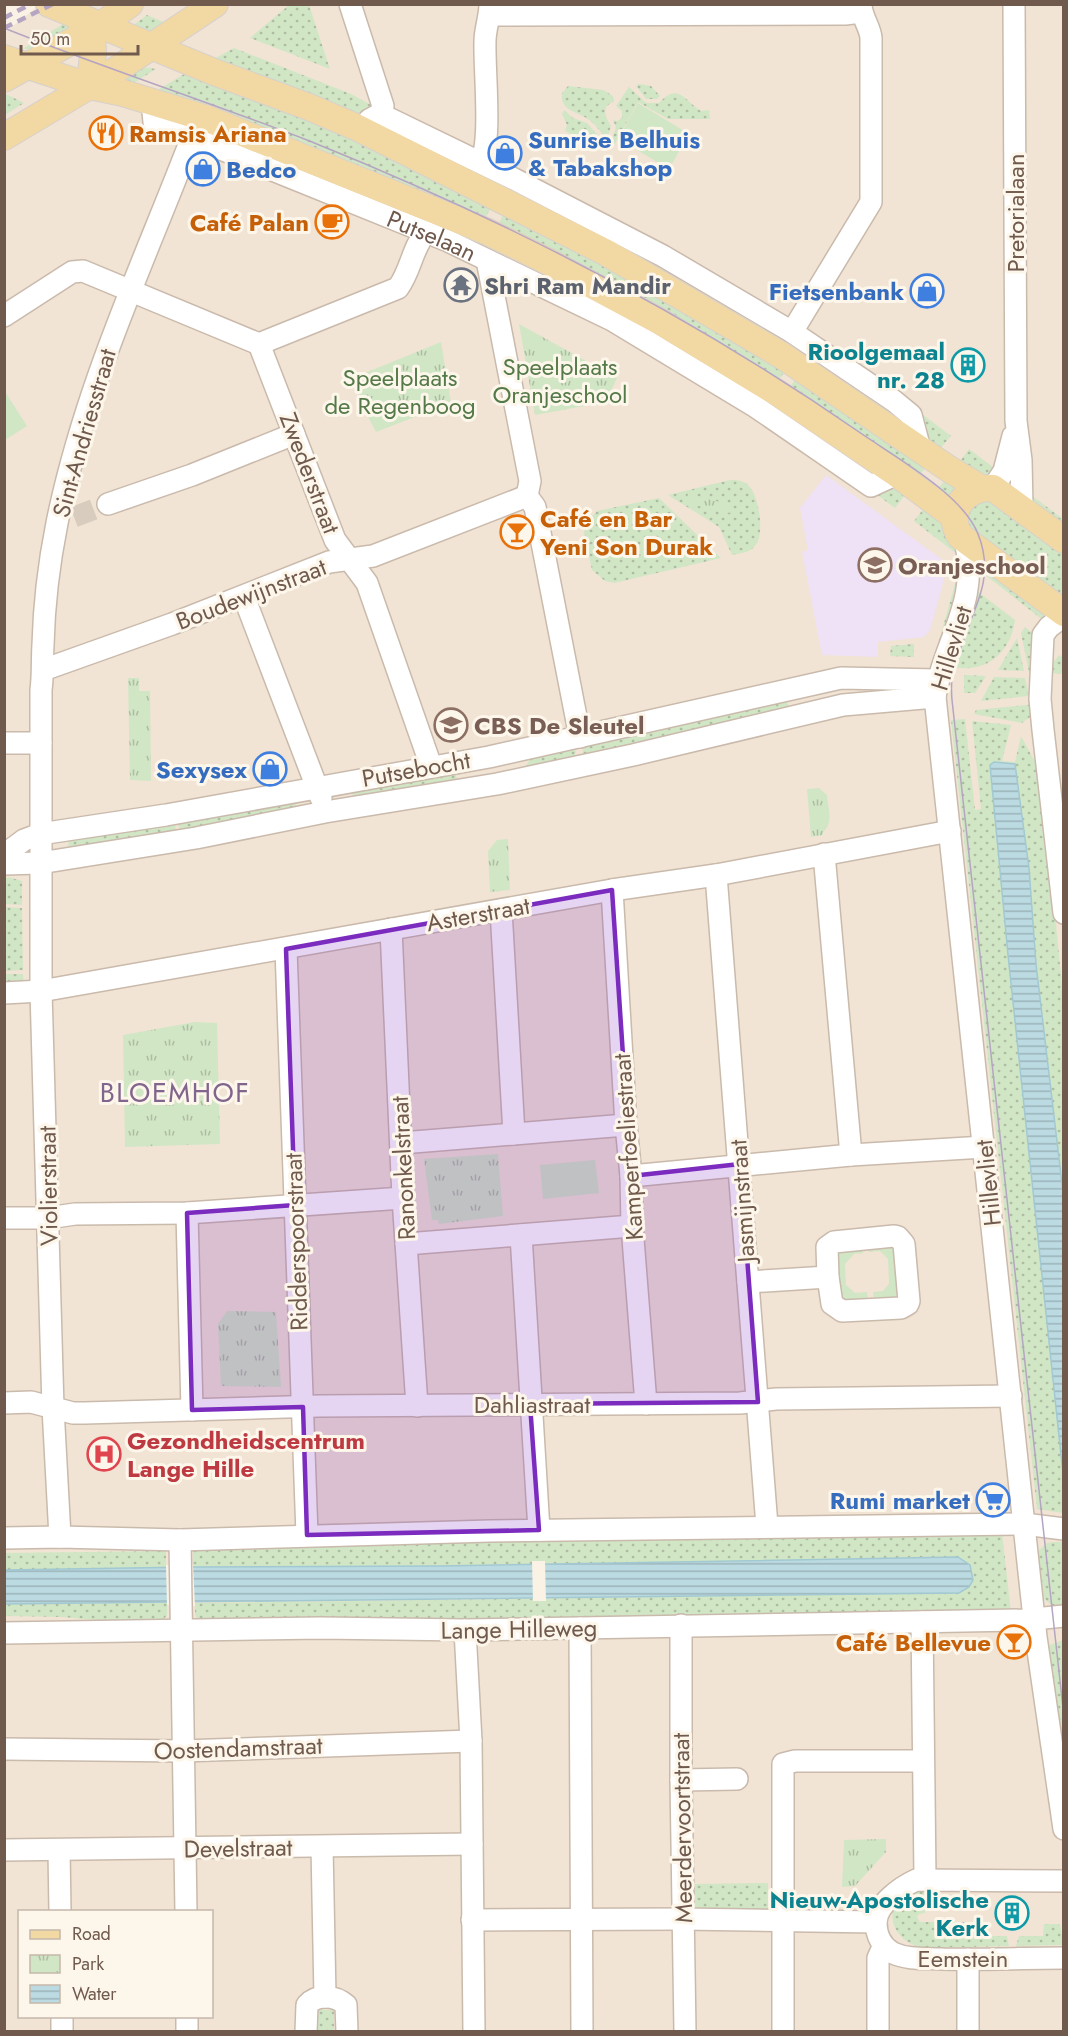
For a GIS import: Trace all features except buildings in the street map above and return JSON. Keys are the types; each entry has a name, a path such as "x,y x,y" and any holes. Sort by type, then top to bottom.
{"main road":[{"path":"49,4 96,26 356,127 605,252 781,355 920,449 1022,508 1064,540"},
{"path":"4,79 30,66 130,4"},
{"path":"96,26 143,4"},
{"path":"120,81 152,46 215,4"},
{"path":"96,26 113,52 120,81"},
{"path":"4,137 89,86 96,26"},
{"path":"182,26 178,47 182,59"},
{"name":"Putselaan","path":"4,58 89,86 120,81 152,101 208,119 489,232 659,321 778,394 897,474 955,517"},
{"path":"987,488 973,490 958,505 955,517 957,531 965,540 1064,614"}],"street":[{"path":"350,4 383,106 380,114 356,127"},
{"name":"Pretorialaan","path":"1014,4 1016,421 1021,460 1022,508"},
{"path":"481,162 486,145 485,38 490,10 845,14 861,8 872,38 872,202 792,332"},
{"name":"Putselaan","path":"152,101 154,122 426,232 612,320 756,406 871,486 897,474"},
{"path":"380,114 481,162 663,256 792,332 911,415 920,449"},
{"name":"Sint-Andriesstraat","path":"40,834 43,644 49,572 66,520 88,404 129,290 192,137"},
{"path":"4,316 77,271 83,271 260,344 398,288 426,232"},
{"path":"487,260 530,481 528,496 535,507 580,737"},
{"name":"Zwederstraat","path":"260,344 335,540 367,583 431,766"},
{"name":"Pretorialaan","path":"987,488 1004,471 1016,421"},
{"path":"108,504 294,434"},
{"name":"Boudewijnstraat","path":"43,670 244,597 329,562 372,556 528,496"},
{"name":"Hillevliet","path":"965,540 969,577 965,603 936,689 1034,1619 1064,1829"},
{"path":"244,597 325,812"},
{"path":"1064,614 1043,635 1041,699 1064,913"},
{"name":"Putsebocht","path":"4,855 24,840 40,834 165,815 489,757 841,678 936,689"},
{"path":"812,686 819,712"},
{"name":"Putsebocht","path":"4,864 40,863 196,838 325,812 497,784 843,705 936,689"},
{"path":"4,743 41,742"},
{"path":"489,757 497,784"},
{"name":"Asterstraat","path":"4,993 41,991 612,890 716,875 950,831"},
{"name":"Violierstraat","path":"40,834 41,991 53,1408 60,1537"},
{"path":"824,854 851,1155"},
{"name":"Jasmijnstraat","path":"716,875 767,1526"},
{"name":"Kamperfoeliestraat","path":"612,890 645,1404"},
{"path":"501,910 514,1134"},
{"name":"Ranonkelstraat","path":"391,929 403,1198 417,1406"},
{"name":"Ridderspoorstraat","path":"286,949 307,1535"},
{"path":"401,1143 626,1125"},
{"path":"631,1176 740,1164 984,1147"},
{"path":"4,1218 48,1218 75,1214 187,1213 403,1198"},
{"path":"187,1213 192,1410"},
{"path":"406,1244 632,1226"},
{"path":"521,1235 538,1530"},
{"path":"898,1237 904,1244 909,1300 905,1307 900,1308 842,1311 832,1304 828,1277 826,1250 834,1242 898,1237"},
{"path":"748,1282 828,1277"},
{"name":"Dahliastraat","path":"4,1403 31,1402 74,1413 85,1413 303,1407 645,1404 758,1402 776,1399 1011,1396"},
{"path":"4,1538 60,1537 180,1545 307,1535 538,1530 1024,1524 1064,1529"},
{"path":"180,1545 186,1910"},
{"name":"Lange Hilleweg","path":"4,1633 182,1623 465,1630 922,1622 1064,1616"},
{"path":"922,1622 925,1878"},
{"name":"Meerdervoortstraat","path":"681,1625 685,2031"},
{"path":"580,1628 582,2031"},
{"path":"465,1630 471,1741 474,2031"},
{"name":"Oostendamstraat","path":"4,1749 183,1751 471,1741"},
{"path":"783,2031 783,1764 795,1761 923,1761"},
{"path":"681,1780 737,1779"},
{"name":"Develstraat","path":"4,1850 471,1844"},
{"path":"322,1847 326,1997"},
{"path":"59,1850 60,1910"},
{"path":"472,1920 683,1919 876,1922 883,1906 889,1900 909,1883 925,1878 1064,1881"},
{"name":"Eemstein","path":"876,1922 884,1947 905,1958 1064,1958"},
{"path":"878,2031 878,1958 884,1947"},
{"path":"968,1959 968,2031"},
{"path":"306,2031 307,2005 314,1999 326,1997 334,1998 346,2005 347,2031"}],"highlighted area":[{"path":"612,890 631,1176 740,1164 758,1402 530,1404 539,1530 307,1535 303,1407 192,1410 187,1213 295,1205 286,949"}],"shaded area":[{"path":"41,4 1063,5 1063,2031 5,2032 5,32"},
{"name":"Oranjeschool","path":"826,475 944,561 947,569 930,630 924,637 878,642 878,657 822,655 802,552 808,550 800,508"}],"green space":[{"path":"289,5 309,5 330,69 250,38"},
{"path":"147,15 168,24 143,36 128,29"},
{"path":"68,21 74,27 40,51 24,48"},
{"path":"234,48 351,94 373,106 368,112 356,115 212,60"},
{"path":"142,67 156,69 132,84 122,70"},
{"path":"184,74 241,94 375,149 493,202 483,224 151,94"},
{"path":"639,84 651,86 660,96 657,99 646,99 636,86"},
{"path":"568,86 603,90 613,96 614,102 606,109 606,116 611,126 608,136 605,137 588,119 566,107 562,93"},
{"path":"629,87 646,103 659,103 666,97 677,93 701,111 709,110 710,119 668,119 638,102 614,145 612,139 616,127 613,120 617,121 622,118 622,111 616,106"},
{"path":"4,93 24,103 4,115"},
{"path":"638,103 689,134 669,169 618,139"},
{"path":"564,110 573,118 587,123 603,141 599,148 565,131 567,125 562,114"},
{"path":"515,191 676,275 799,349 796,354 511,198"},
{"path":"506,208 788,366 776,385 496,230"},
{"name":"Speelplaats Oranjeschool","path":"519,324 617,378 606,402 535,415"},
{"name":"Speelplaats de Regenboog","path":"441,342 451,403 376,432 350,373 352,372 355,377"},
{"path":"810,356 893,413 896,409 910,432 806,362"},
{"path":"799,373 929,463 916,480 787,392"},
{"path":"4,390 27,426 5,440 4,440"},
{"path":"922,414 951,436 938,451 923,444 918,420"},
{"path":"969,449 997,470 984,478 955,468"},
{"path":"948,476 962,487 951,501 934,494"},
{"path":"737,480 748,485 755,497 760,516 758,542 747,552 732,555 719,527 668,495"},
{"path":"894,482 907,492 895,508 872,491"},
{"path":"1027,492 1063,519 1063,532 1034,509"},
{"path":"688,494 732,505 730,513 686,503"},
{"path":"983,495 1063,546 1063,603 977,542 963,518"},
{"path":"659,498 721,558 614,583 605,581 592,570 584,533 585,523 597,511"},
{"path":"928,503 946,518 962,558 914,521"},
{"path":"973,552 1054,614 1044,621 974,566"},
{"path":"957,577 965,582 935,655"},
{"path":"973,588 1015,620 1013,629 1001,652 988,663 970,668 946,667"},
{"path":"1025,627 1038,638 1036,672 1029,672 1021,633"},
{"path":"1017,638 1024,671 998,670"},
{"path":"914,644 914,657 890,656 891,646"},
{"path":"1059,655 1063,658 1063,674 1049,673 1050,667"},
{"path":"964,675 986,676 975,693 964,693"},
{"path":"994,677 1025,678 1029,696 981,701"},
{"path":"128,678 139,678 139,691 150,691 151,781 130,780"},
{"path":"786,698 790,713 582,760 584,741"},
{"path":"1036,704 1037,712 1022,723 974,714 976,710"},
{"path":"965,719 975,810 981,809 972,721 1011,725 1002,761 1015,762 1021,736 1041,773 1063,996 1063,1192 1036,964 1029,868 1015,764 990,766 1063,1474 1063,1513 1037,1509 951,720"},
{"path":"577,743 574,762 521,773 534,754"},
{"path":"454,769 459,787 355,803 351,787"},
{"path":"819,788 827,795 829,820 823,835 811,837 807,789"},
{"path":"295,799 297,812 180,831 177,820"},
{"path":"174,821 177,833 69,852 68,839"},
{"path":"508,839 510,890 490,892 488,851 497,840"},
{"path":"8,877 22,881 22,905 5,904 5,879"},
{"path":"4,907 22,908 23,970 5,971"},
{"path":"4,974 23,974 24,985 5,986"},
{"path":"195,1022 217,1023 220,1144 125,1147 123,1035"},
{"path":"498,1154 503,1216 439,1224 438,1220 432,1220 424,1159"},
{"path":"595,1160 599,1193 543,1199 540,1165"},
{"path":"888,1242 898,1250 901,1290 893,1299 874,1300 873,1292 883,1291 889,1284 888,1259 880,1251 869,1252 869,1244"},
{"path":"863,1244 863,1253 854,1254 845,1264 846,1285 855,1293 867,1292 868,1301 847,1302 836,1292 833,1256 841,1246"},
{"path":"227,1311 276,1312 281,1387 221,1386 218,1324"},
{"path":"1002,1532 1011,1613 201,1625 195,1615 195,1603 959,1593 973,1580 970,1565 958,1557 441,1566 193,1567 193,1551 204,1543"},
{"path":"1063,1542 1063,1609 1047,1601 1039,1588 1037,1552 1047,1543"},
{"path":"166,1551 166,1568 5,1570 4,1553"},
{"path":"167,1602 167,1615 159,1626 63,1617 5,1616 4,1604"},
{"path":"1063,1640 1063,1762 1047,1646"},
{"path":"886,1839 886,1852 855,1886 842,1887 844,1840"},
{"path":"768,1883 768,1910 695,1910 694,1884"},
{"path":"925,1889 925,1913 917,1917 920,1922 980,1922 980,1925 983,1925 983,1936 1007,1936 1009,1946 925,1948 906,1941 894,1926 892,1918 894,1909 898,1901 906,1894"},
{"path":"1044,1924 1060,1924 1063,1945 1016,1946 1019,1936 1043,1936"},
{"path":"310,2010 334,2010 334,2031 315,2031"}],"water":[{"path":"994,762 1015,764 1029,868 1036,964 1063,1192 1063,1474 1008,955 990,765"},
{"path":"958,1557 970,1565 973,1580 969,1587 959,1593 5,1604 4,1570 441,1566"}],"pier":[{"path":"532,1561 545,1561 546,1601 533,1601"},
{"path":"193,1564 195,1606 167,1605 166,1565"}],"tunnel":[{"path":"74,517 108,504"}],"tram line":[{"path":"4,28 312,142 526,237 664,310 797,390 927,478 958,505 970,519 978,534 985,568 979,599 954,667 952,700 1064,1717"}],"railway":[{"path":"4,18 31,4"},
{"path":"4,28 53,4"}],"place":[{"name":"Ramsis Ariana","path":"106,133"},
{"name":"Sunrise Belhuis & Tabakshop","path":"505,153"},
{"name":"Bedco","path":"203,169"},
{"name":"Café Palan","path":"332,222"},
{"name":"Shri Ram Mandir","path":"461,285"},
{"name":"Fietsenbank","path":"927,291"},
{"name":"Rioolgemaal nr. 28","path":"968,365"},
{"name":"Café en Bar Yeni Son Durak","path":"517,532"},
{"name":"Oranjeschool","path":"875,565"},
{"name":"CBS De Sleutel","path":"451,725"},
{"name":"Sexysex","path":"270,769"},
{"name":"Gezondheidscentrum Lange Hille","path":"104,1454"},
{"name":"Rumi market","path":"993,1500"},
{"name":"Café Bellevue","path":"1014,1642"},
{"name":"Nieuw-Apostolische Kerk","path":"1012,1913"}],"district":[{"name":"BLOEMHOF","path":"175,1092"}]}
